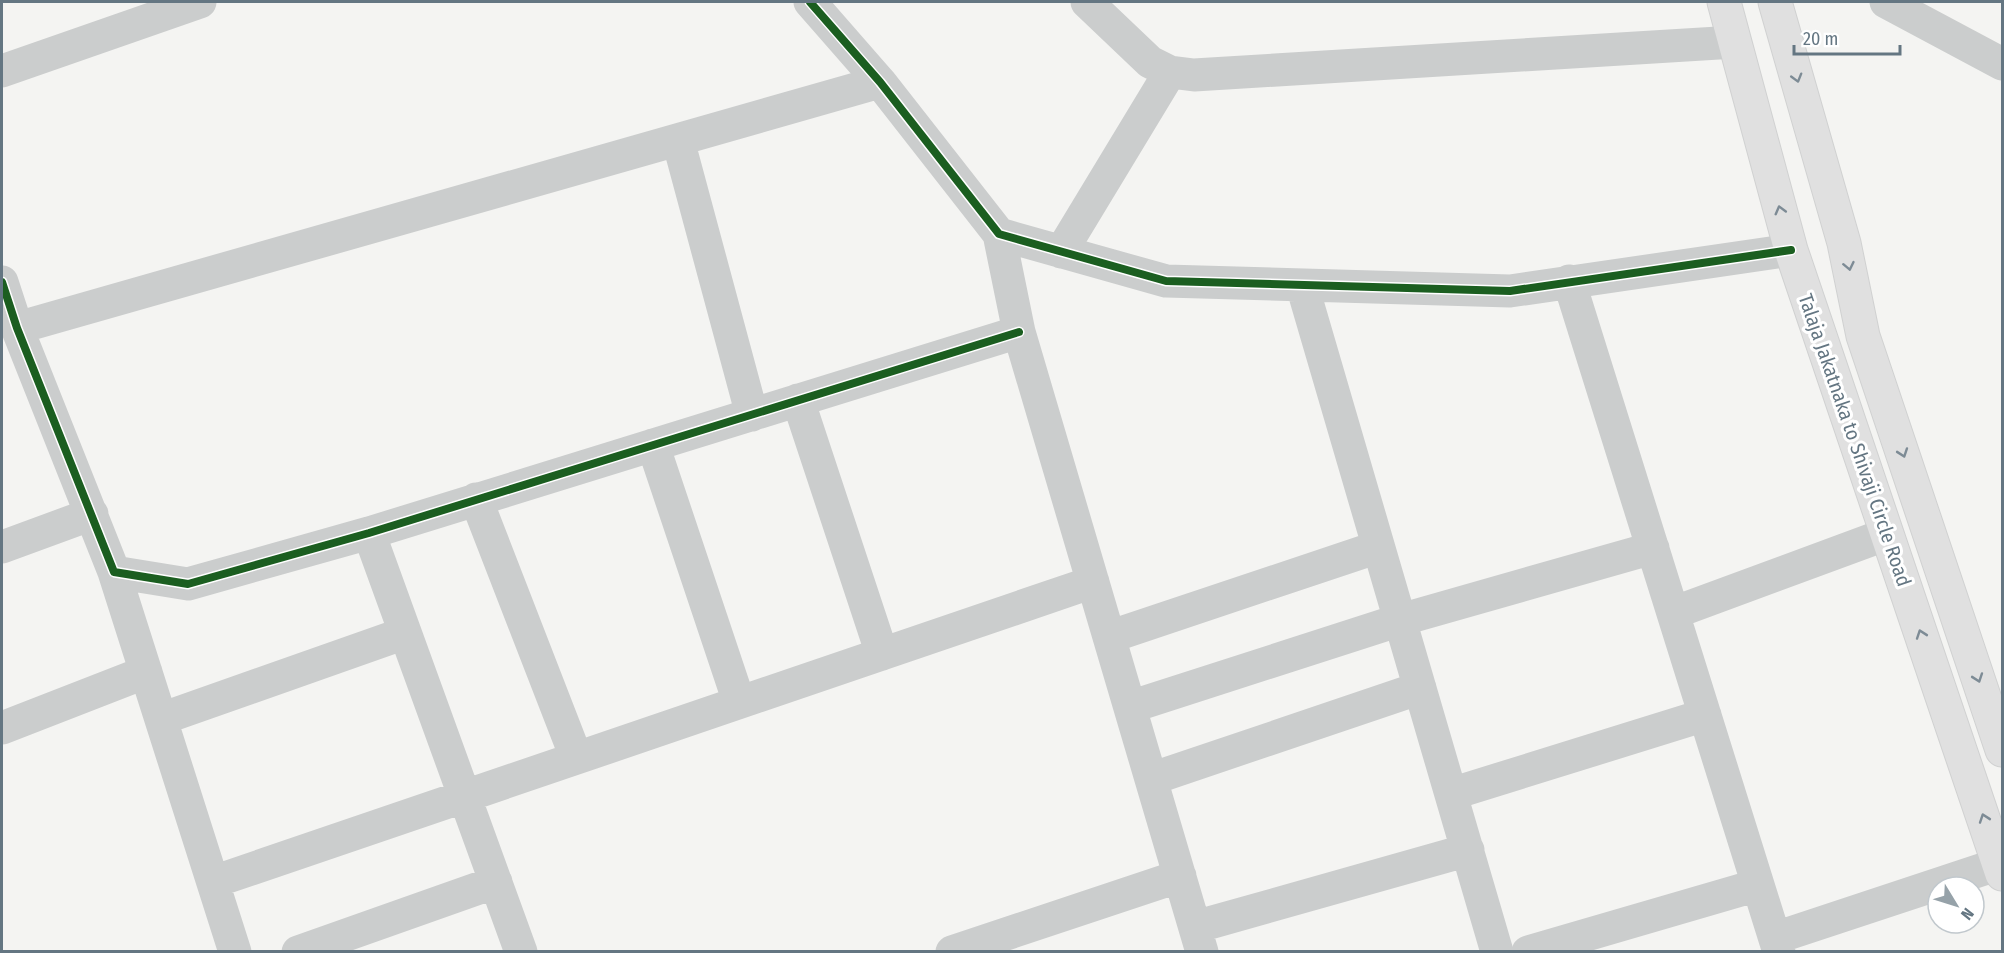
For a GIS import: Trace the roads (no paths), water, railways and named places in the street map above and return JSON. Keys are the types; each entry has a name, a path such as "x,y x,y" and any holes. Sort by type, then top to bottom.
{"highway":[{"name":"Talaja Jakatnaka to Shivaji Circle Road","path":"1724,2 1791,250 2001,869"},
{"name":"Talaja Jakatnaka to Shivaji Circle Road","path":"1775,2 1844,243 1863,336 2002,750"}],"street":[{"path":"2,71 200,2"},
{"path":"810,2 880,82 999,234 1019,332 1198,939 1468,850"},
{"path":"1087,2 1150,62 1170,72 1194,75 1735,42"},
{"path":"1886,2 2002,64"},
{"path":"1061,252 1170,72"},
{"path":"17,328 880,82"},
{"path":"678,140 752,415"},
{"path":"999,234 1166,281 1510,291 1791,250"},
{"path":"1569,281 1777,945 2001,869"},
{"path":"2,282 17,328 114,572 235,951"},
{"path":"1302,285 1497,951"},
{"path":"114,572 188,584 369,532 1019,332"},
{"path":"798,400 882,654"},
{"path":"653,445 739,702"},
{"path":"476,499 576,758"},
{"path":"2,547 92,514"},
{"path":"369,532 521,951"},
{"path":"1673,613 1887,534"},
{"path":"1109,637 1378,547"},
{"path":"1130,707 1400,620 1653,548"},
{"path":"213,882 1093,582"},
{"path":"161,719 405,633"},
{"path":"2,728 146,672"},
{"path":"1151,778 1420,688"},
{"path":"1452,794 1705,715"},
{"path":"952,951 989,946 1180,876"},
{"path":"298,951 496,882"},
{"path":"1528,951 1758,885"}]}
